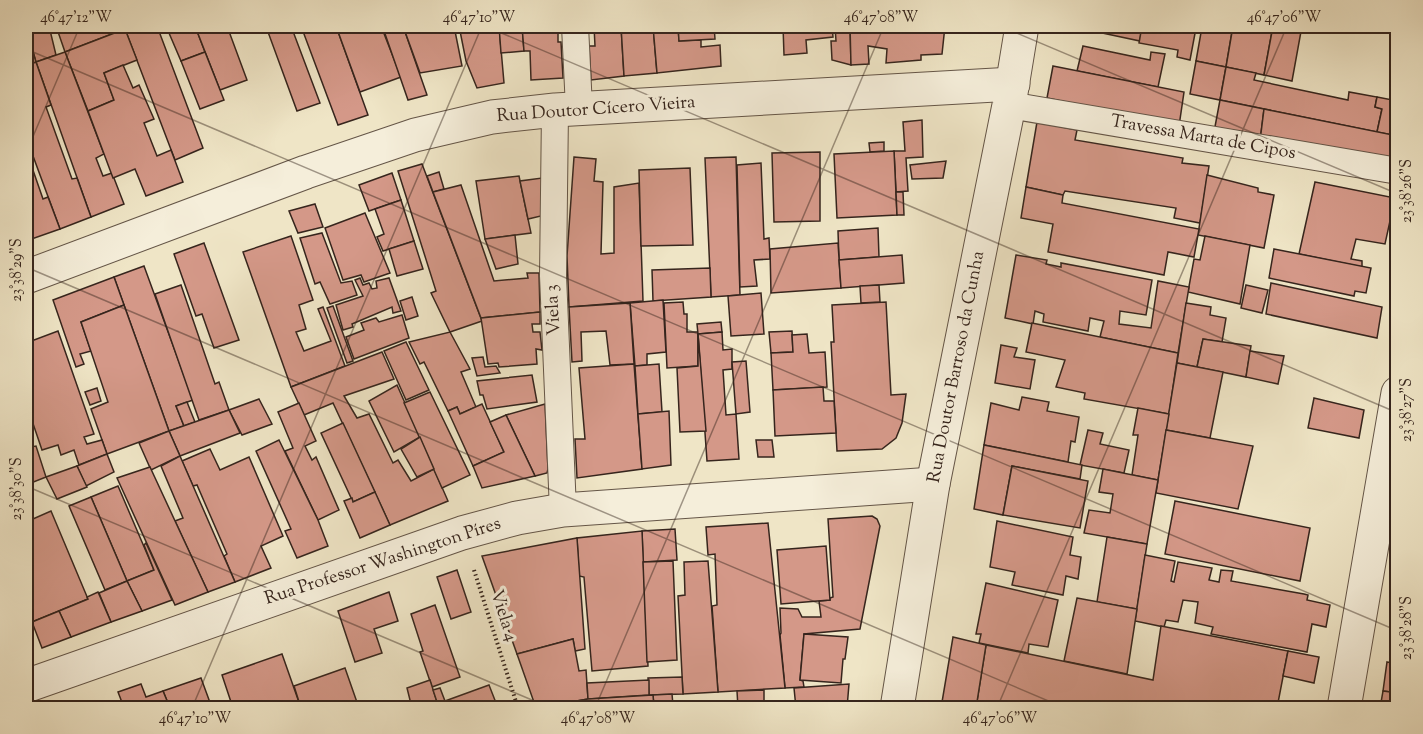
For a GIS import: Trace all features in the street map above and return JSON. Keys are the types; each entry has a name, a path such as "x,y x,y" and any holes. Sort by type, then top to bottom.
{"street":[{"name":"Rua Doutor Barroso da Cunha","path":"897,708 933,484 1011,94 1022,26"},
{"name":"Rua Doutor Cícero Vieira","path":"26,277 306,171 416,135 492,117 567,109 1011,94"},
{"path":"1344,708 1398,393"},
{"name":"Rua Professor Washington Píres","path":"26,686 462,533 517,518 563,510 933,484"}],"lane":[{"name":"Viela 3","path":"563,510 553,276 575,26"},
{"name":"Travessa Marta de Cipos","path":"1011,94 1398,171"}],"path":[{"name":"Viela 4","path":"462,533 518,708"}],"building":[{"path":"26,26 49,26 56,55 36,62"},
{"path":"56,26 124,26 125,29 65,52"},
{"path":"135,26 157,26 203,148 175,160 125,29"},
{"path":"166,26 195,26 205,52 181,61"},
{"path":"195,26 227,26 247,80 220,90"},
{"path":"266,26 284,26 268,32"},
{"path":"291,26 320,103 297,111 268,32"},
{"path":"301,26 331,26 332,28 336,26 368,115 338,125"},
{"path":"336,26 381,26 401,77 360,92"},
{"path":"403,26 427,95 408,100 383,28"},
{"path":"403,26 454,26 462,66 420,73"},
{"path":"459,26 499,26 504,83 477,88 466,61"},
{"path":"499,26 522,26 524,51 501,53"},
{"path":"522,26 558,26 563,78 531,80 530,51 524,51"},
{"path":"594,26 621,26 624,76 591,80 589,46 595,46"},
{"path":"621,26 653,26 657,73 624,76"},
{"path":"653,26 678,26 679,41 701,40 701,47 720,45 721,66 657,73"},
{"path":"678,26 714,26 715,39 679,41"},
{"path":"759,26 783,26 783,28 759,29"},
{"path":"783,26 832,26 833,37 806,40 807,53 784,55"},
{"path":"835,26 850,26 851,65 832,60 831,41 836,41"},
{"path":"850,26 945,26 942,54 921,55 921,60 886,63 887,49 868,46 869,64 851,65"},
{"path":"1090,26 1142,26 1140,41 1088,30"},
{"path":"1142,26 1196,28 1190,60 1177,57 1178,50 1139,43"},
{"path":"1196,26 1233,26 1226,67 1196,61 1202,27"},
{"path":"1233,26 1273,26 1264,75 1226,67"},
{"path":"1273,26 1302,26 1292,81 1264,75"},
{"path":"1362,26 1398,26 1398,33"},
{"path":"26,29 36,62 26,66"},
{"path":"125,29 137,60 104,73 114,100 88,111 65,52"},
{"path":"1083,46 1150,60 1151,52 1165,54 1158,87 1077,71"},
{"path":"65,52 104,154 96,158 103,176 112,173 124,204 91,217 36,62"},
{"path":"205,52 224,100 200,109 181,61"},
{"path":"1196,61 1226,67 1220,100 1190,94"},
{"path":"36,62 51,105 46,107 72,179 77,178 91,217 60,229 26,137 26,66"},
{"path":"123,65 133,88 139,85 154,119 144,123 157,156 171,150 183,182 146,196 135,169 113,178 88,111 114,100 104,73"},
{"path":"1053,66 1184,92 1179,126 1047,98"},
{"path":"1226,67 1256,73 1254,80 1348,100 1349,92 1377,97 1375,107 1382,109 1377,132 1220,100"},
{"path":"1377,97 1398,101 1398,136 1377,132 1382,109 1375,107"},
{"path":"1220,100 1264,109 1260,141 1214,132"},
{"path":"1264,109 1398,136 1398,165 1269,136 1268,142 1260,141"},
{"path":"922,120 923,157 906,158 908,191 896,192 894,151 905,151 903,122"},
{"path":"1037,122 1077,130 1075,140 1183,158 1182,163 1209,166 1200,223 1174,218 1176,208 1065,191 1063,195 1026,187"},
{"path":"884,142 884,151 870,152 869,143"},
{"path":"26,150 43,199 48,197 60,229 26,241"},
{"path":"894,151 897,215 837,218 834,154"},
{"path":"820,152 820,221 774,222 772,153"},
{"path":"574,157 596,159 594,181 603,182 601,254 614,253 614,187 639,183 643,301 569,307 567,256"},
{"path":"736,157 740,295 711,297 705,158"},
{"path":"946,161 943,178 912,179 910,165"},
{"path":"761,163 764,239 769,238 770,259 754,260 757,286 740,287 737,165"},
{"path":"422,164 482,321 450,332 431,293 436,291 398,171"},
{"path":"690,168 693,245 641,246 639,170"},
{"path":"439,172 444,189 433,192 427,176"},
{"path":"392,173 401,200 369,211 359,185"},
{"path":"1207,175 1258,188 1258,192 1274,195 1264,248 1198,235"},
{"path":"519,176 531,233 485,239 476,181"},
{"path":"542,178 541,216 528,219 520,181"},
{"path":"1315,182 1395,198 1385,244 1356,239 1351,259 1362,261 1362,267 1299,254"},
{"path":"461,185 494,281 528,278 527,273 539,273 540,312 481,318 433,192"},
{"path":"1026,187 1063,195 1062,203 1199,229 1194,257 1168,252 1164,275 1048,252 1053,224 1021,218"},
{"path":"896,192 903,192 904,215 897,215"},
{"path":"401,200 414,241 383,251 377,237 384,234 375,209"},
{"path":"315,204 323,227 298,233 289,211"},
{"path":"365,213 390,273 364,282 361,275 343,280 325,228"},
{"path":"878,228 879,257 839,260 838,231"},
{"path":"322,233 341,283 352,281 357,295 330,304 320,282 315,284 300,238"},
{"path":"515,235 518,264 496,269 485,239"},
{"path":"291,236 313,300 299,305 306,329 296,332 304,351 331,341 318,309 323,307 345,366 291,387 243,252"},
{"path":"1205,236 1250,245 1240,304 1188,292 1194,259 1200,260"},
{"path":"414,241 423,269 397,276 389,249"},
{"path":"204,243 239,340 214,348 202,314 196,316 174,254"},
{"path":"838,243 841,288 771,293 770,249"},
{"path":"1274,249 1371,268 1366,293 1355,291 1354,296 1269,278"},
{"path":"902,255 904,283 841,288 839,260"},
{"path":"1016,255 1047,260 1046,264 1061,267 1061,263 1152,280 1146,315 1120,311 1119,324 1151,328 1158,281 1189,287 1178,353 1100,337 1104,321 1090,318 1088,331 1043,322 1044,314 1035,311 1033,324 1005,318"},
{"path":"144,266 193,400 176,406 184,426 169,431 114,277"},
{"path":"710,268 711,297 653,301 652,270"},
{"path":"114,277 124,305 81,322 91,351 80,354 84,364 76,367 53,300"},
{"path":"360,278 363,285 369,283 372,289 377,288 376,281 389,278 401,311 393,313 392,307 343,330 336,305 363,296 355,280"},
{"path":"1271,283 1382,307 1377,338 1266,314"},
{"path":"181,285 215,384 219,382 229,410 199,420 155,294"},
{"path":"879,285 880,302 861,303 860,286"},
{"path":"1246,285 1268,290 1262,313 1241,308"},
{"path":"761,293 764,334 731,336 728,296"},
{"path":"412,297 418,316 406,320 400,301"},
{"path":"663,300 666,352 647,354 647,365 635,366 630,303"},
{"path":"683,302 684,314 687,314 687,332 698,332 698,366 667,368 664,303"},
{"path":"886,302 891,395 906,394 902,423 896,438 882,449 837,451 831,342 834,342 832,305"},
{"path":"630,303 634,364 610,365 606,331 581,332 582,361 572,362 569,307"},
{"path":"1186,303 1211,307 1210,315 1226,318 1222,342 1203,339 1197,367 1177,363"},
{"path":"124,305 169,431 107,454 91,409 108,402 81,322"},
{"path":"333,306 353,361 347,363 327,308"},
{"path":"540,312 540,324 532,324 533,332 540,332 542,350 536,349 537,364 499,367 498,363 488,364 481,318"},
{"path":"402,315 409,338 354,359 346,337 364,330 361,323 376,318 379,322"},
{"path":"721,322 722,332 698,334 697,324"},
{"path":"1032,323 1178,353 1169,414 1084,399 1085,393 1056,387 1065,360 1026,352"},
{"path":"58,331 94,434 84,437 87,444 102,440 107,454 79,465 74,450 61,455 58,445 42,450 26,403 26,343"},
{"path":"792,331 793,352 771,353 769,332"},
{"path":"450,332 470,369 461,372 476,407 460,414 457,407 448,411 424,362 420,364 409,342"},
{"path":"722,332 723,350 732,349 732,369 723,370 726,415 736,414 739,459 707,461 698,334"},
{"path":"698,334 706,431 680,432 677,368 698,366"},
{"path":"807,334 809,353 825,352 827,387 773,390 771,353 793,352 792,335"},
{"path":"1203,339 1251,346 1246,377 1197,367"},
{"path":"406,342 429,390 406,400 384,351"},
{"path":"1001,345 1017,348 1014,357 1035,360 1030,389 995,383"},
{"path":"1250,351 1284,356 1278,384 1246,377"},
{"path":"382,352 394,379 344,396 357,418 369,414 393,463 398,460 411,481 434,469 448,501 390,525 333,403 304,415 291,387"},
{"path":"483,357 485,367 496,366 500,373 477,376 472,358"},
{"path":"746,361 750,412 736,414 732,362"},
{"path":"1177,363 1223,372 1210,438 1166,430"},
{"path":"634,364 642,469 577,478 575,439 585,439 579,368"},
{"path":"659,364 662,412 638,414 635,366"},
{"path":"532,375 537,402 487,409 483,395 480,395 477,381"},
{"path":"397,385 420,437 394,452 369,401"},
{"path":"823,387 824,401 834,401 836,433 775,436 773,390"},
{"path":"97,388 101,401 90,405 85,392"},
{"path":"430,392 470,475 442,488 404,403"},
{"path":"1022,397 1049,402 1047,411 1079,417 1075,442 1071,441 1068,462 984,445 991,403 1019,410"},
{"path":"1314,398 1364,410 1359,438 1308,428"},
{"path":"259,399 272,424 242,435 229,410"},
{"path":"187,402 195,422 184,426 176,406"},
{"path":"299,403 316,441 305,446 312,460 316,457 339,510 318,520 285,451 293,448 278,412"},
{"path":"482,404 504,452 473,466 448,411 457,407 460,414"},
{"path":"545,404 548,469 547,473 535,476 506,415"},
{"path":"1138,408 1169,414 1158,480 1132,475 1138,435 1133,435"},
{"path":"229,410 240,433 180,456 169,431"},
{"path":"669,411 671,465 642,469 638,414"},
{"path":"506,415 535,476 482,488 473,466 504,452 490,422"},
{"path":"343,423 375,492 353,502 321,433"},
{"path":"1088,430 1103,433 1100,444 1129,450 1124,473 1080,465"},
{"path":"1166,430 1253,446 1238,509 1156,493"},
{"path":"26,431 31,447 36,446 46,477 26,485"},
{"path":"169,431 180,456 151,470 139,443"},
{"path":"420,437 434,469 417,477 401,449"},
{"path":"279,440 318,520 328,546 297,558 285,531 291,529 256,451"},
{"path":"756,440 772,440 774,457 758,457"},
{"path":"984,445 1082,465 1080,479 1012,466 1003,515 974,509"},
{"path":"210,449 220,470 249,457 283,536 261,546 271,568 235,582 224,556 227,554 197,485 193,486 182,461"},
{"path":"107,454 114,472 86,486 77,466"},
{"path":"180,456 235,582 208,592 175,521 183,518 161,466"},
{"path":"77,466 87,487 57,499 46,477"},
{"path":"1012,466 1088,481 1080,528 1003,515"},
{"path":"150,467 208,592 175,605 117,478"},
{"path":"1103,469 1158,480 1147,544 1084,533 1089,510 1110,513 1113,494 1099,492"},
{"path":"118,486 154,570 127,581 91,497"},
{"path":"375,492 390,525 360,538 344,501 352,498 353,502"},
{"path":"91,497 127,581 105,590 69,506"},
{"path":"1175,501 1310,528 1300,581 1165,554"},
{"path":"51,511 88,599 32,622 26,606 26,522"},
{"path":"872,516 877,519 880,526 860,629 804,634 800,680 803,681 804,687 785,688 780,608 798,609 802,617 821,617 819,601 830,600 833,597 828,519"},
{"path":"997,521 1073,537 1070,555 1081,557 1078,579 1066,576 1063,595 1012,585 1015,572 990,567"},
{"path":"768,523 785,688 718,692 712,606 717,605 715,554 708,555 706,527"},
{"path":"675,529 677,560 643,562 642,531"},
{"path":"642,531 648,666 592,671 584,577 579,576 577,538"},
{"path":"1107,537 1147,544 1137,609 1097,602"},
{"path":"577,538 585,649 575,651 573,639 517,654 482,556"},
{"path":"146,543 172,600 142,611 127,581 154,570 144,545"},
{"path":"826,546 830,600 781,604 777,550"},
{"path":"1145,555 1175,561 1171,581 1174,582 1178,562 1212,568 1209,580 1219,582 1221,570 1233,571 1231,581 1308,595 1307,600 1330,605 1326,627 1312,624 1307,652 1211,634 1213,627 1195,623 1198,602 1183,600 1178,622 1166,620 1164,627 1135,621"},
{"path":"673,561 677,660 647,662 643,562"},
{"path":"708,561 718,692 683,694 678,596 685,595 684,562"},
{"path":"457,570 471,612 451,619 437,577"},
{"path":"127,581 142,611 111,622 99,593"},
{"path":"986,583 1058,600 1048,647 1029,644 1028,653 979,643 981,634 976,634"},
{"path":"98,592 111,622 71,637 59,611 88,599 87,597"},
{"path":"389,592 398,621 374,629 382,653 355,662 338,611"},
{"path":"1398,596 1398,632 1392,631"},
{"path":"1077,598 1137,609 1127,674 1064,661"},
{"path":"435,605 460,677 432,687 420,652 423,651 411,614"},
{"path":"26,606 33,624 26,627"},
{"path":"59,611 71,637 42,648 32,622"},
{"path":"1161,626 1288,651 1277,708 976,708 986,645 1153,680"},
{"path":"804,634 848,637 841,683 800,680"},
{"path":"953,637 986,645 976,708 941,708"},
{"path":"573,639 579,671 586,670 588,699 536,708 517,654"},
{"path":"1288,651 1319,657 1314,683 1283,676"},
{"path":"282,654 301,708 233,708 222,675"},
{"path":"1387,662 1398,664 1398,693 1383,691"},
{"path":"345,668 359,708 301,708 294,686"},
{"path":"682,677 683,694 649,695 648,678"},
{"path":"201,678 212,708 170,708 163,691"},
{"path":"430,680 439,708 396,708 411,704 407,688"},
{"path":"649,680 649,695 588,699 587,683"},
{"path":"141,684 146,697 163,691 170,708 112,708 123,705 118,692"},
{"path":"849,684 847,708 796,708 794,688"},
{"path":"489,685 498,708 439,708 433,690 440,688 445,701"},
{"path":"764,690 764,708 738,708 737,691"},
{"path":"1383,691 1398,693 1398,708 1380,708"},
{"path":"672,694 673,705 654,705 653,695"},
{"path":"653,695 654,708 577,708 576,701 588,699"}]}
